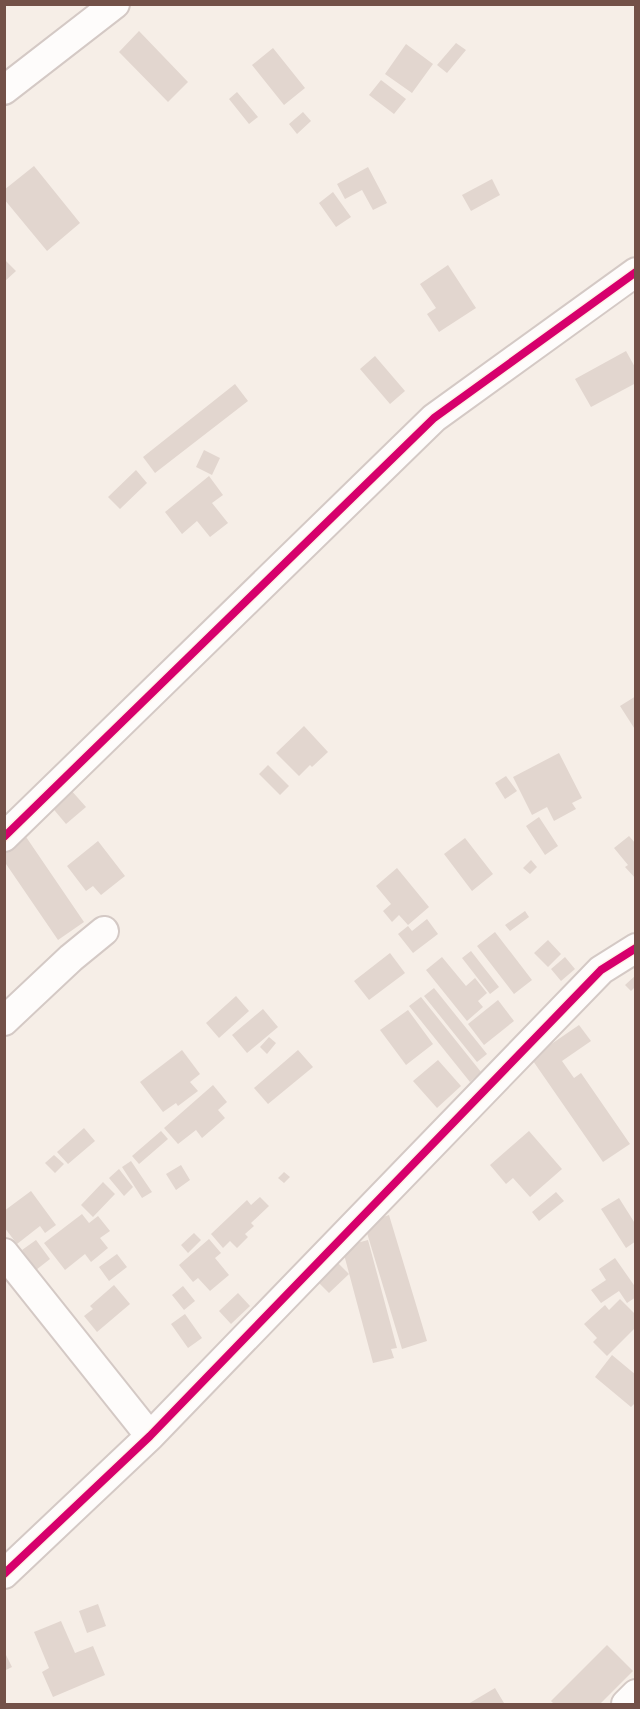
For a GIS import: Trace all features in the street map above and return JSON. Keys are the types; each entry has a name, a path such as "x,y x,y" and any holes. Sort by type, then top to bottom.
{"street":[{"path":"4,90 116,4"},
{"path":"4,837 434,418 636,272"},
{"path":"4,1021 71,958 104,931"},
{"path":"4,1574 150,1436 601,970 636,948"},
{"path":"4,1252 150,1436"},
{"path":"626,1704 636,1694"}],"building":[{"path":"139,31 188,82 168,102 119,52"},
{"path":"456,43 466,50 447,73 437,65"},
{"path":"406,44 433,64 412,93 385,74"},
{"path":"273,48 305,88 284,105 252,65"},
{"path":"381,80 406,99 394,114 369,95"},
{"path":"237,92 258,117 249,124 229,99"},
{"path":"303,112 311,121 297,134 289,124"},
{"path":"34,166 80,223 47,251 4,199 4,190"},
{"path":"368,167 387,203 373,210 362,190 345,199 337,184"},
{"path":"492,179 500,195 471,211 462,195"},
{"path":"333,192 351,217 336,227 319,203"},
{"path":"4,259 16,271 4,282"},
{"path":"448,265 476,308 439,332 427,314 436,308 420,284"},
{"path":"626,351 636,369 636,383 591,407 575,379"},
{"path":"375,356 405,391 390,404 360,369"},
{"path":"235,384 248,401 155,473 143,457"},
{"path":"204,450 220,458 212,475 196,467"},
{"path":"136,470 147,483 120,509 108,497"},
{"path":"209,476 223,495 212,503 228,523 210,537 197,521 182,534 165,512"},
{"path":"636,696 636,731 620,706"},
{"path":"304,726 328,752 299,776 276,753"},
{"path":"559,753 582,798 572,803 576,809 554,821 547,807 532,815 513,777"},
{"path":"268,765 289,786 280,795 259,774"},
{"path":"506,776 517,791 505,799 495,783"},
{"path":"70,789 86,807 66,824 50,805"},
{"path":"539,817 558,846 545,855 526,826"},
{"path":"22,831 84,922 58,940 4,861 4,842"},
{"path":"629,836 636,844 636,879 625,867 628,865 614,848"},
{"path":"465,838 493,874 472,891 444,854"},
{"path":"98,841 125,876 101,895 93,886 86,891 67,866"},
{"path":"531,860 537,867 530,874 523,868"},
{"path":"397,868 429,907 408,925 399,915 392,922 383,911 391,904 376,886"},
{"path":"525,911 529,917 510,931 505,925"},
{"path":"427,919 438,934 413,953 398,934 408,926 412,931"},
{"path":"495,932 532,980 514,994 477,946"},
{"path":"548,940 561,954 548,967 534,953"},
{"path":"471,951 499,987 490,994 462,958"},
{"path":"390,953 405,973 369,1000 354,981"},
{"path":"442,957 466,986 475,978 487,993 478,1001 483,1007 467,1021 426,970"},
{"path":"565,957 575,969 561,981 551,969"},
{"path":"636,975 636,986 631,991 625,985"},
{"path":"434,988 487,1054 477,1062 424,996"},
{"path":"236,996 249,1011 219,1038 206,1023"},
{"path":"421,997 481,1072 470,1082 409,1006"},
{"path":"498,1000 514,1021 484,1045 468,1024"},
{"path":"263,1009 278,1027 247,1053 232,1035"},
{"path":"408,1010 433,1044 406,1065 380,1030"},
{"path":"579,1025 591,1041 562,1061 574,1078 581,1073 630,1144 603,1162 531,1058"},
{"path":"269,1037 276,1043 267,1054 260,1047"},
{"path":"182,1050 200,1074 190,1082 198,1091 178,1106 176,1103 163,1112 140,1082"},
{"path":"298,1050 313,1067 268,1104 254,1088"},
{"path":"438,1060 461,1086 437,1108 413,1081"},
{"path":"213,1085 227,1102 218,1110 225,1118 202,1138 196,1130 178,1144 164,1128"},
{"path":"84,1128 95,1141 68,1164 57,1152"},
{"path":"161,1131 168,1139 139,1164 132,1156"},
{"path":"529,1131 562,1169 530,1197 513,1178 506,1184 490,1165"},
{"path":"54,1155 64,1164 55,1173 45,1163"},
{"path":"131,1161 152,1192 142,1198 122,1167"},
{"path":"181,1165 190,1180 176,1190 166,1174"},
{"path":"119,1169 133,1187 124,1196 109,1178"},
{"path":"284,1172 290,1177 284,1183 278,1178"},
{"path":"103,1182 115,1194 93,1217 81,1205"},
{"path":"31,1191 56,1225 45,1233 40,1226 17,1244 4,1227 4,1211"},
{"path":"556,1192 564,1201 539,1221 532,1212"},
{"path":"260,1197 269,1206 251,1223 254,1226 245,1234 248,1237 237,1248 230,1241 223,1248 211,1234 247,1200 251,1205"},
{"path":"619,1198 636,1225 636,1241 626,1248 601,1209"},
{"path":"82,1214 89,1223 98,1216 110,1231 100,1238 108,1248 91,1262 85,1254 65,1270 44,1243"},
{"path":"389,1215 427,1341 402,1349 364,1223"},
{"path":"194,1233 201,1240 188,1253 181,1245"},
{"path":"209,1239 221,1253 215,1258 229,1275 210,1291 198,1278 193,1282 179,1265"},
{"path":"36,1240 50,1259 36,1270 22,1250"},
{"path":"368,1240 397,1348 391,1349 394,1358 373,1363 342,1247"},
{"path":"117,1254 127,1267 109,1281 99,1267"},
{"path":"615,1258 636,1288 636,1297 627,1303 619,1291 601,1303 591,1290 606,1280 599,1269"},
{"path":"337,1262 349,1274 329,1293 317,1281"},
{"path":"114,1285 130,1304 97,1332 84,1316 93,1309 90,1306"},
{"path":"183,1286 195,1301 184,1310 172,1295"},
{"path":"238,1293 250,1306 231,1324 219,1311"},
{"path":"620,1299 636,1315 636,1327 607,1356 593,1342 597,1338 584,1324 605,1305 609,1310"},
{"path":"185,1314 202,1338 188,1348 171,1324"},
{"path":"612,1355 636,1375 636,1402 631,1407 595,1377"},
{"path":"98,1604 106,1626 87,1633 79,1611"},
{"path":"61,1621 75,1653 93,1646 105,1675 53,1697 42,1672 49,1668 34,1632"},
{"path":"607,1645 633,1671 600,1704 554,1704 551,1701"},
{"path":"6,1655 12,1667 4,1671 4,1656"},
{"path":"495,1688 504,1703 468,1704"}],"cycle path":[{"path":"4,837 434,418 636,272"},
{"path":"4,1574 150,1436 601,970 636,948"}]}
